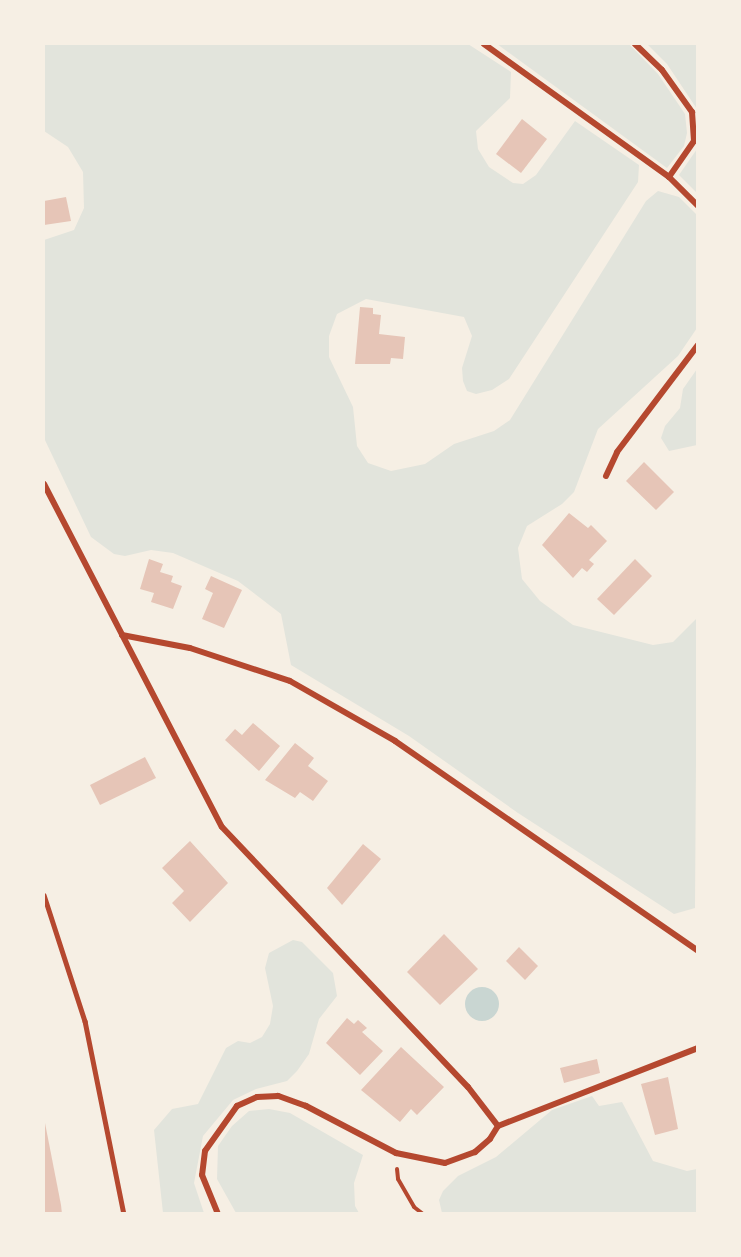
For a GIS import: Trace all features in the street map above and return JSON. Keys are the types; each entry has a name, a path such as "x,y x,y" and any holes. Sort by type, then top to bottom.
{"street":[{"path":"484,44 669,177 698,206"},
{"path":"635,44 662,70 692,112 694,141 669,177"},
{"path":"606,476 617,452 698,345"},
{"path":"44,484 222,826 468,1087 498,1126"},
{"path":"122,635 190,648 290,681 395,741 698,951"},
{"path":"218,1214 201,1175 205,1151 237,1106 257,1097 278,1096 306,1106 396,1154 445,1163 459,1160 490,1139 498,1126 698,1048"}],"lane":[{"path":"44,895 85,1021 124,1214"}],"path":[{"path":"396,1154 398,1179 414,1207 423,1214"}],"shaded area":[{"path":"44,44 468,44 511,72 510,98 476,131 478,149 489,167 513,183 523,184 536,175 575,121 639,165 638,182 509,379 492,390 476,394 467,391 463,381 462,368 472,336 464,317 366,299 337,314 329,336 329,357 353,407 357,446 368,463 391,471 425,464 454,444 494,431 510,420 646,201 658,191 679,197 697,215 697,328 678,356 598,429 574,492 562,504 527,526 518,548 522,579 540,601 573,625 653,645 673,642 697,618 695,908 674,914 518,813 409,736 291,665 281,614 238,581 173,553 151,550 125,556 114,554 91,537 44,438 44,240 74,230 84,208 83,172 68,147 44,131"},
{"path":"497,44 629,44 658,74 685,114 687,133 684,146 667,168"},
{"path":"647,44 697,44 697,109 667,64"},
{"path":"697,149 697,193 679,175"},
{"path":"697,369 697,445 669,451 661,438 665,426 680,408 683,389"},
{"path":"293,940 302,942 333,973 337,996 319,1019 309,1054 297,1071 287,1081 256,1089 233,1100 203,1136 194,1183 204,1213 163,1213 154,1130 172,1109 198,1104 226,1048 238,1041 250,1043 262,1037 270,1024 273,1006 265,968 269,953"},
{"path":"482,987 494,992 499,1004 494,1016 482,1021 470,1016 465,1004 470,992"},
{"path":"592,1096 599,1106 622,1102 653,1161 687,1171 697,1169 697,1213 442,1213 439,1200 443,1191 458,1176 496,1157 552,1110"},
{"path":"269,1109 290,1113 363,1155 354,1183 355,1206 359,1213 236,1213 217,1179 218,1146 232,1126 249,1111"}],"building":[{"path":"522,119 547,139 521,173 496,154"},
{"path":"66,197 71,221 44,225 44,201"},
{"path":"360,307 373,308 373,314 381,315 379,334 405,337 403,359 391,358 390,364 355,364"},
{"path":"644,462 674,492 656,510 626,481"},
{"path":"569,513 588,528 591,525 607,541 589,560 594,564 587,572 582,568 573,578 542,545"},
{"path":"149,559 163,564 160,572 173,576 171,582 182,586 173,609 151,602 154,593 140,589"},
{"path":"635,559 652,576 614,615 597,599"},
{"path":"211,576 242,590 224,628 202,619 213,593 205,589"},
{"path":"253,723 280,746 259,771 225,740 235,729 242,735"},
{"path":"295,743 314,758 308,766 328,781 313,801 300,792 295,798 265,780"},
{"path":"145,757 156,778 100,805 90,785"},
{"path":"190,841 228,883 190,922 172,903 184,891 162,868"},
{"path":"363,844 381,859 342,905 327,888"},
{"path":"444,934 478,969 440,1005 407,972"},
{"path":"519,947 538,966 525,980 506,961"},
{"path":"347,1018 354,1024 358,1020 367,1028 362,1032 383,1051 360,1075 326,1043"},
{"path":"401,1047 444,1087 417,1115 411,1109 400,1122 361,1090"},
{"path":"597,1059 600,1073 564,1083 560,1068"},
{"path":"668,1077 678,1129 655,1135 641,1084"},
{"path":"45,1123 61,1205 62,1214 44,1214"}]}
